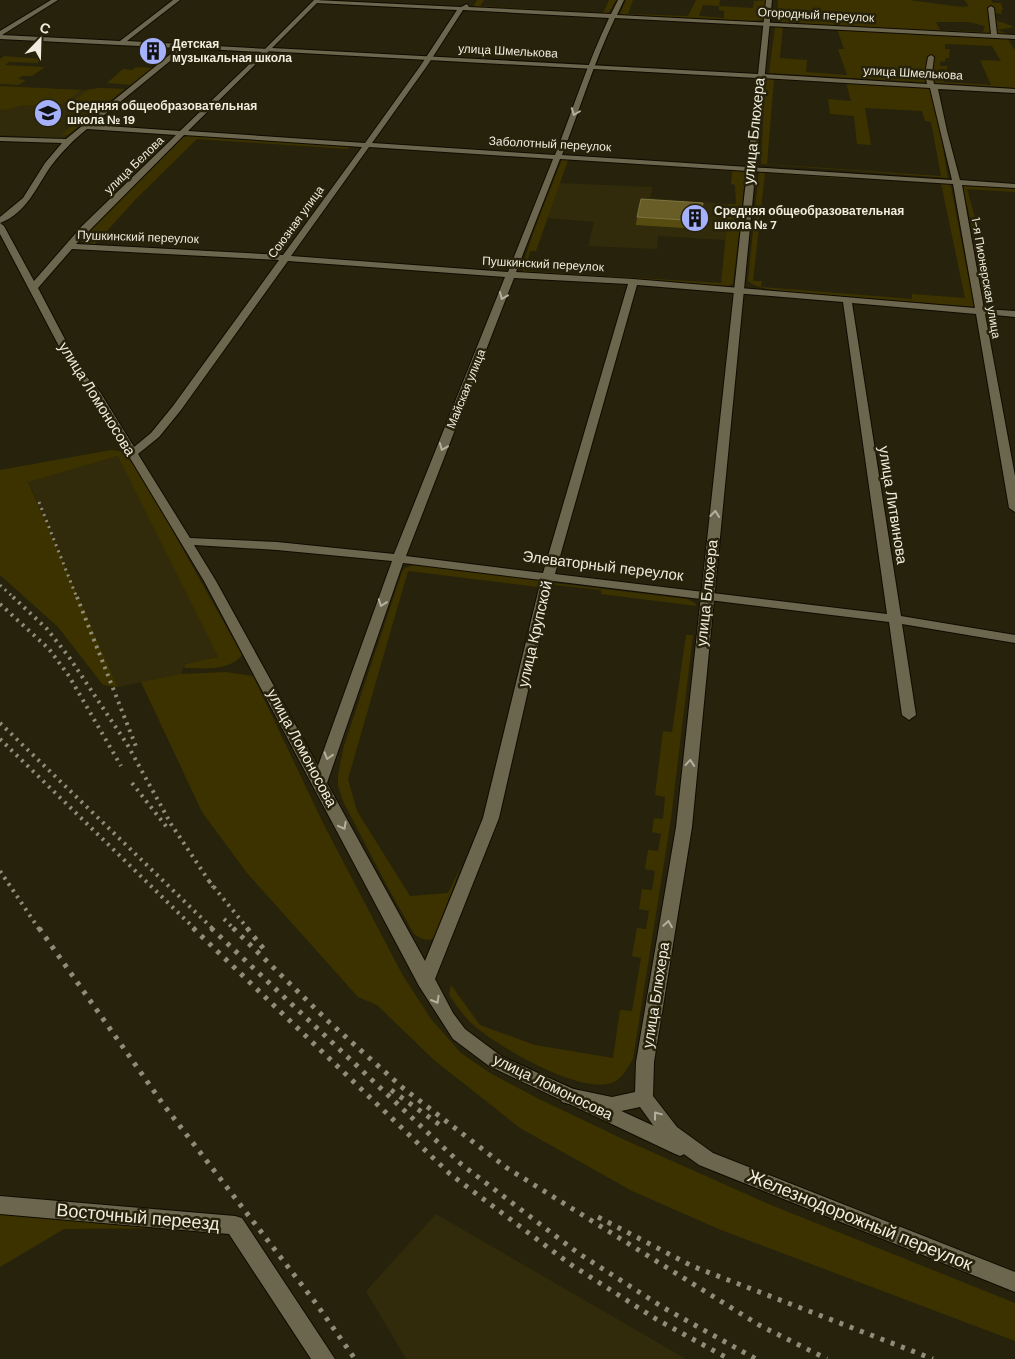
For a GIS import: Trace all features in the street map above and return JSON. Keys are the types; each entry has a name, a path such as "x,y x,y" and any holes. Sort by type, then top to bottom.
{"street":[{"path":"0,35 55,0"},
{"path":"121,43 177,0"},
{"name":"Огородный переулок","path":"317,0 1015,37"},
{"name":"улица Белова","path":"34,287 68,246 317,0"},
{"name":"Союзная улица","path":"132,454 155,435 169,419 365,144 429,58 461,9 472,0"},
{"name":"Майская улица","path":"320,782 342,715 400,557 558,156 591,66 621,0"},
{"name":"улица Блюхера","path":"644,1098 644,1062 684,827 706,594 765,23 769,0"},
{"path":"991,8 994,36"},
{"name":"улица Шмелькова","path":"0,35 121,43 591,66 1013,91"},
{"path":"0,221 26,200 48,164 68,141 184,46"},
{"name":"1-я Пионерская улица","path":"931,57 928,80 930,86 935,89 943,131 957,182 979,311 999,409 1015,508"},
{"path":"1013,91 1015,102"},
{"name":"Заболотный переулок","path":"84,127 1015,186"},
{"path":"0,138 68,141"},
{"name":"улица Ломоносова","path":"0,226 34,287 46,316 77,371 95,392 186,541 320,782 425,981 459,1034 476,1048 517,1072 706,1159"},
{"name":"Пушкинский переулок","path":"68,246 188,251 633,282 1015,314"},
{"name":"улица Крупской","path":"425,981 491,818 548,577 633,282"},
{"name":"улица Литвинова","path":"847,300 909,715"},
{"name":"Элеваторный переулок","path":"186,541 274,546 400,557 548,577 706,594 895,618 1015,639"},
{"path":"569,1096 612,1105 644,1098 670,1133 706,1159"},
{"name":"Железнодорожный переулок","path":"706,1159 1015,1282"},
{"name":"Восточный переезд","path":"0,1206 236,1225 324,1359"}],"shaded area":[{"path":"477,0 484,0 480,6 603,13 609,0 616,0 608,14 473,7"},
{"path":"626,0 633,0 628,14 688,16 696,0 720,0 719,6 753,8 754,1 766,0 764,20 750,21 620,14","holes":["703,5 719,6 719,10 724,11 724,18 699,16"]},
{"path":"778,0 909,0 962,7 969,6 964,0 991,0 993,3 1001,3 1003,10 1001,10 1002,14 994,13 996,20 1015,27 997,30 1015,36 779,23 777,22","holes":["936,22 968,22 985,26 983,32 940,30"]},
{"path":"778,25 1015,37 1007,38 1015,50 1015,88 769,73 775,27","holes":["783,26 837,29 844,49 838,49 847,75 806,72 807,60 780,58","945,44 992,46 1001,61 980,60 991,85 944,82 940,69 947,70 947,66 940,66 940,62 946,61 945,58 949,58 950,49 945,49"]},
{"path":"4,56 44,59 37,63 9,62 5,65 45,67 32,76 22,76 18,79 26,80 19,85 0,84 0,59"},
{"path":"136,67 153,68 131,85 107,83 123,69 132,70"},
{"path":"765,78 929,87 933,90 948,178 761,164","holes":["774,80 846,83 851,101 828,99 830,114 854,116 857,144 871,145 865,108 922,111 925,121 931,122 941,176 767,164"]},
{"name":"Средняя общеобразовательная школа № 19","path":"0,87 87,90 99,88 125,89 63,139 0,135"},
{"path":"0,87 81,90 63,104 55,104 51,107 22,105 8,110 0,109"},
{"path":"99,88 125,89 68,135 61,135 78,121 67,120 81,119 95,108 67,106 87,90"},
{"path":"189,135 350,146 348,149 197,139 137,198 95,244 81,242 92,227 182,138"},
{"path":"563,157 746,169 740,222 727,221 729,204 736,204 735,185 731,184 732,171 568,160 536,251 530,251 525,271 721,283 727,224 740,225 733,284 728,286 523,272 523,265 532,236"},
{"path":"759,170 848,176 848,179 765,173 753,281 762,281 761,287 912,299 912,294 965,298 941,183 861,178 948,183 951,187 974,307 779,291 762,288 751,283 748,281"},
{"path":"559,183 653,187 650,198 729,204 726,240 658,236 657,249 588,246 594,222 547,218"},
{"path":"962,184 1015,187 1015,192 967,189 979,232 973,231"},
{"path":"111,450 126,452 132,458 242,655 237,660 223,667 184,668 185,664 218,657 118,456 28,482 118,687 103,685 58,627 0,575 0,470"},
{"path":"119,456 218,657 185,664 181,674 118,687 28,481"},
{"path":"413,565 541,579 538,587 408,571 348,779 357,811 410,896 448,893 462,864 434,939 428,940 414,934 344,803 338,786 338,774 344,746 402,572 405,568"},
{"path":"555,583 687,599 695,603 696,606 601,594 601,590 555,585"},
{"path":"686,635 693,635 671,819 633,1059 623,1075 614,1082 600,1085 582,1082 561,1076 539,1066 482,1032 467,1019 449,995 451,985 480,1025 535,1045 613,1058 620,1010 632,1011 641,958 632,956 637,928 646,929 649,911 639,909 642,889 652,890 655,871 645,869 648,850 658,851 661,834 652,832 654,818 663,819 665,797 655,795 663,731 672,732"},
{"path":"226,672 253,676 324,825 402,974 431,1019 461,1053 490,1073 537,1098 625,1140 771,1205 1015,1303 1015,1341 721,1230 632,1191 520,1128 434,1060 377,1005 358,997 247,873 202,812 141,682 181,674"},
{"path":"0,1214 195,1222 201,1228 64,1229 0,1267"},
{"path":"436,1214 686,1359 406,1359 366,1291"}],"building":[{"path":"641,199 703,203 700,221 637,217"}],"railway":[{"path":"39,502 77,598"},
{"path":"0,585 14,598"},
{"path":"13,597 47,629 69,657 127,744 171,824 209,881"},
{"path":"77,597 137,749"},
{"path":"0,604 49,649 69,676 121,766"},
{"path":"0,723 213,929"},
{"path":"0,739 195,929"},
{"path":"132,783 169,830"},
{"path":"0,871 39,929"},
{"path":"209,881 248,929"},
{"path":"209,881 213,887"},
{"path":"224,919 233,928"},
{"path":"39,928 163,1104 315,1302 355,1359"},
{"path":"193,928 450,1174 570,1264 656,1319 729,1359"},
{"path":"211,928 461,1164 578,1253 664,1308 756,1359"},
{"path":"233,928 329,1022 403,1088 507,1168 759,1325 827,1359"},
{"path":"247,928 267,953"},
{"path":"391,1090 440,1125"},
{"path":"598,1217 692,1266 933,1359"}],"place":[{"name":"Детская музыкальная школа","path":"153,51"},
{"name":"Средняя общеобразовательная школа № 19","path":"48,113"},
{"name":"Средняя общеобразовательная школа № 7","path":"695,218"}]}
